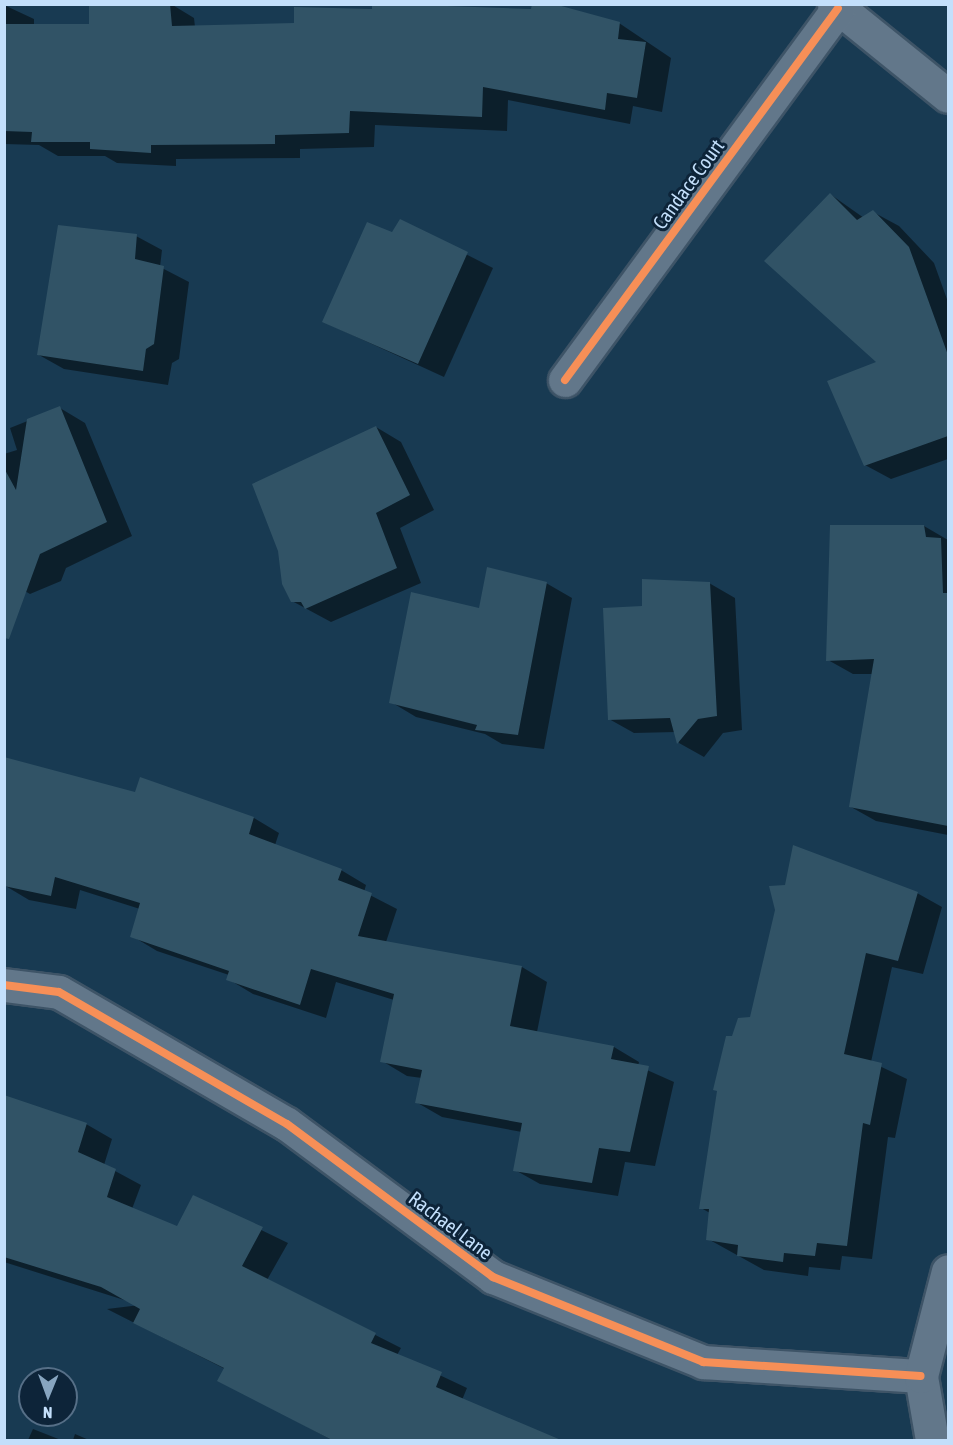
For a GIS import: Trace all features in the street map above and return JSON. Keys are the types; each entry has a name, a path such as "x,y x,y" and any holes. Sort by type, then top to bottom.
{"street":[{"path":"836,6 948,96"},
{"name":"Candace Court","path":"565,380 836,6"},
{"name":"Rachael Lane","path":"4,985 59,992 287,1124 493,1277 703,1362 921,1376"},
{"path":"932,1440 921,1376 948,1271"}],"building":[{"path":"89,4 170,4 172,26 294,23 294,7 372,9 372,4 392,4 531,9 532,4 554,4 620,22 618,39 646,42 637,98 607,93 605,110 483,87 482,117 350,111 349,133 275,135 275,144 151,145 151,153 90,149 90,142 31,142 32,132 4,131 4,24 89,24"},
{"path":"830,193 857,220 873,210 909,247 948,355 948,436 864,466 827,381 876,362 764,261"},
{"path":"400,219 468,252 418,364 322,322 367,222 392,232"},
{"path":"58,225 137,234 135,259 164,266 154,344 146,349 143,371 37,355"},
{"path":"60,406 107,522 40,554 9,639 4,638 4,468 16,490 27,419"},
{"path":"376,426 410,495 376,513 397,568 305,609 301,602 291,602 282,584 278,551 252,484"},
{"path":"830,525 924,525 926,537 941,538 943,593 948,593 948,826 849,807 874,659 826,661"},
{"path":"487,567 547,582 518,735 475,730 477,725 389,703 411,592 479,608"},
{"path":"642,579 710,582 717,716 698,719 677,744 670,718 608,720 603,608 642,606"},
{"path":"4,757 135,792 140,777 254,817 249,834 342,869 338,880 372,893 358,936 522,966 510,1026 614,1046 611,1059 649,1066 630,1152 599,1148 592,1183 513,1171 522,1123 415,1103 422,1070 380,1062 394,994 311,969 300,1005 226,980 229,971 130,937 140,903 55,877 51,896 4,886"},
{"path":"793,845 918,892 898,961 866,953 844,1054 882,1063 870,1125 863,1123 847,1246 817,1243 815,1256 784,1253 783,1262 737,1256 738,1245 706,1240 709,1209 699,1209 717,1091 713,1090 726,1036 732,1036 738,1018 750,1017 775,910 769,886 785,885"},
{"path":"4,1095 87,1123 78,1152 116,1169 107,1197 177,1226 193,1195 263,1227 242,1266 376,1333 371,1343 442,1372 436,1387 561,1440 332,1440 217,1381 224,1368 133,1323 140,1309 101,1287 4,1257"}],"cycle path":[{"path":"565,380 838,8"},
{"path":"4,985 59,992 287,1124 493,1277 703,1362 921,1376"}]}
